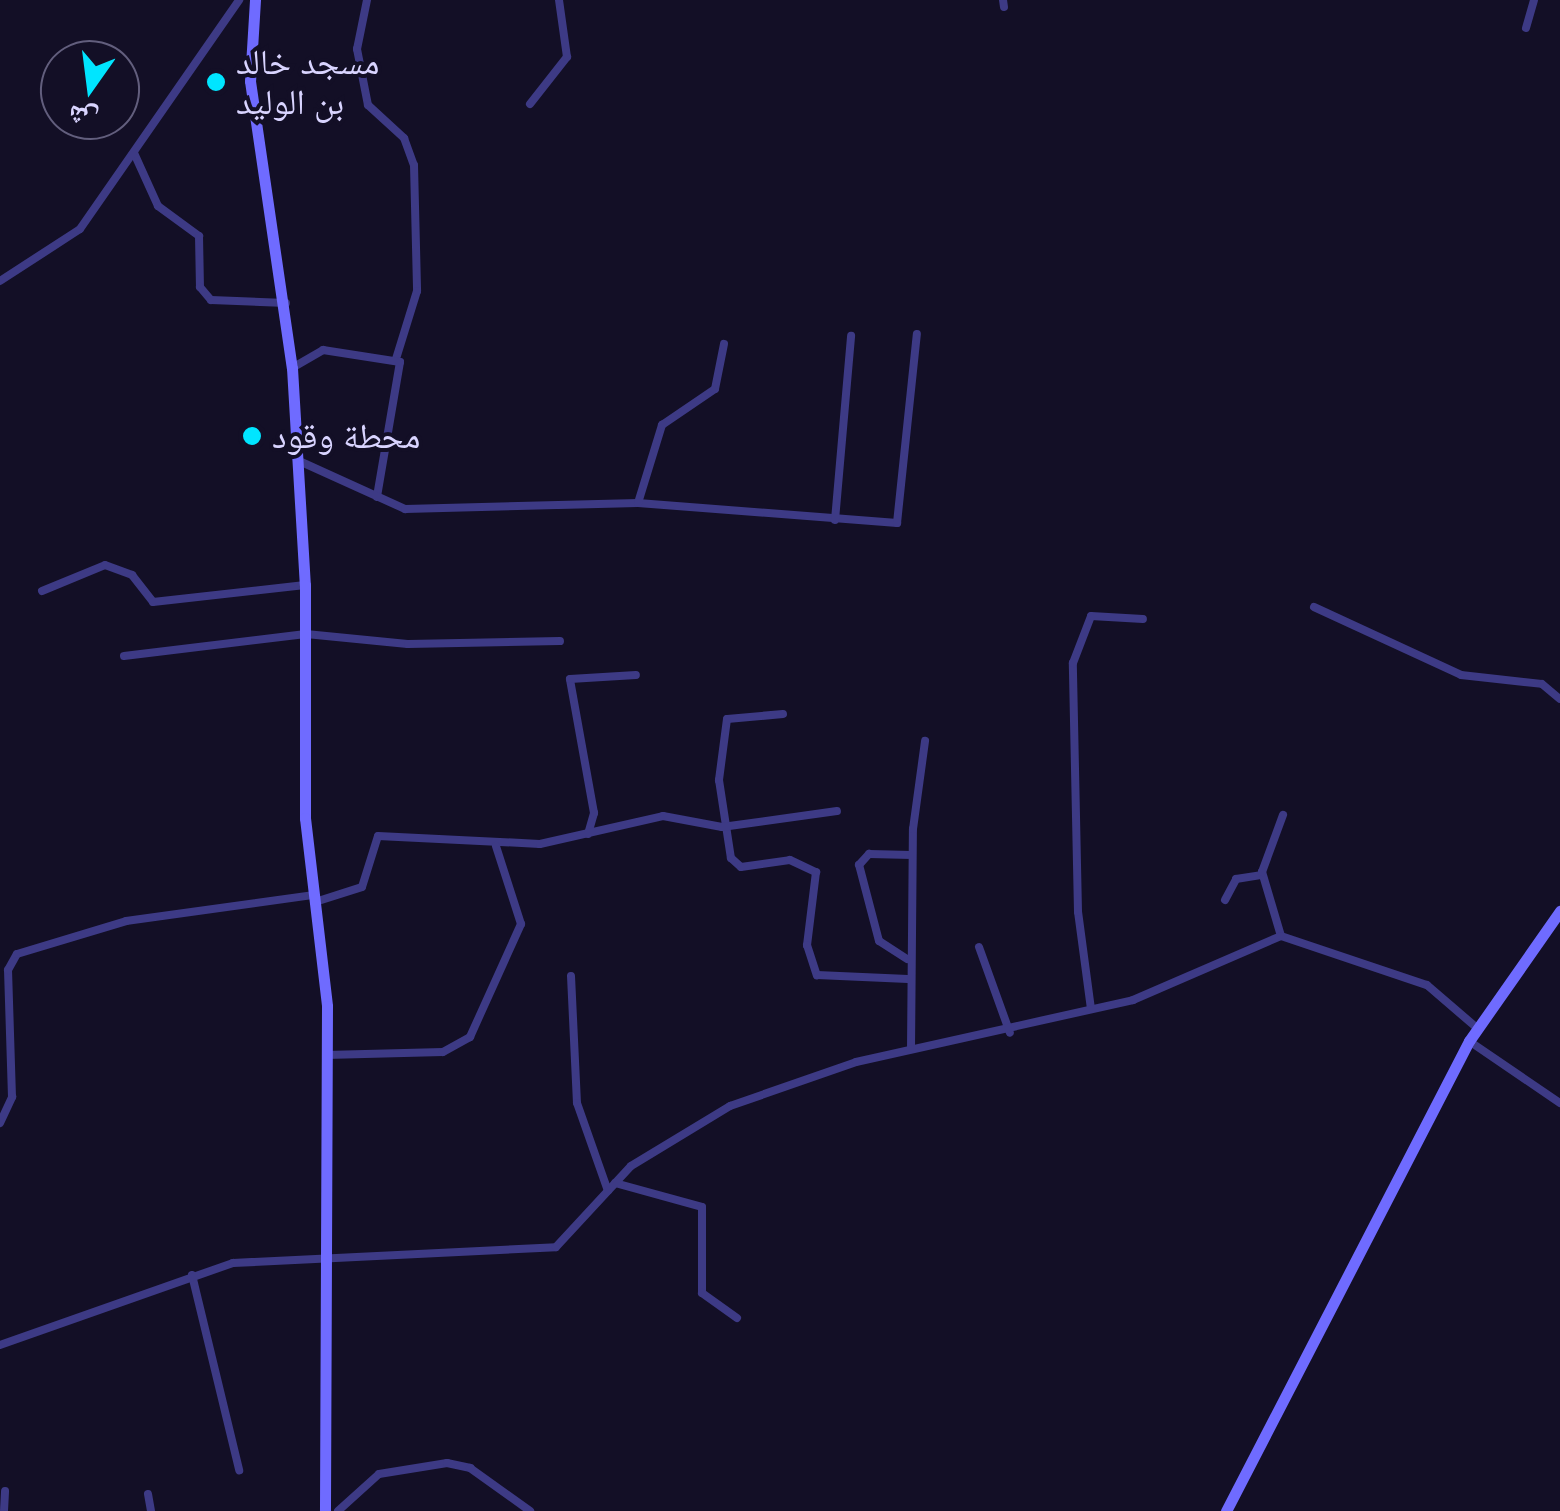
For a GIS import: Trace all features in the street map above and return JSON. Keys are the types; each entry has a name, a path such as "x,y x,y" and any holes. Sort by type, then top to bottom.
{"street":[{"path":"0,281 80,229 239,0"},
{"path":"255,0 250,81 286,303 306,585 302,757 326,1055 325,1511"},
{"path":"367,0 357,48 370,114 404,138 414,165 416,291 396,359"},
{"path":"530,104 566,57 558,0"},
{"path":"1526,28 1534,0"},
{"path":"134,153 158,206 199,236 200,288 211,300 286,303"},
{"path":"297,460 405,508 638,502 834,520 900,519 918,334"},
{"path":"834,520 851,336"},
{"path":"638,502 662,425 715,389 724,344"},
{"path":"292,368 315,351 396,359 404,369 377,497"},
{"path":"42,591 105,565 132,575 153,602 306,585"},
{"path":"1314,608 1461,675 1542,684 1560,698"},
{"path":"1091,1009 1078,912 1075,653 1091,616 1143,619"},
{"path":"124,656 306,634 408,644 560,641"},
{"path":"588,834 594,814 570,679 636,675"},
{"path":"782,714 727,719 722,827 736,866 790,860 816,872 807,945 818,975 908,979"},
{"path":"911,1049 908,959 912,855 924,741"},
{"path":"0,1123 14,1084 8,974 16,954 97,927 362,888 378,836 496,846 588,834 663,816 722,827 837,811"},
{"path":"1281,936 1262,875 1283,815"},
{"path":"326,1055 442,1052 470,1037 521,924 496,846"},
{"path":"908,959 879,940 858,865 870,854 912,855"},
{"path":"1225,900 1236,879 1262,875"},
{"path":"1226,1511 1469,1041 1560,911"},
{"path":"0,1345 233,1263 556,1247 615,1183 730,1106 911,1049 1010,1033 1148,995 1281,936 1427,985 1477,1028"},
{"path":"979,946 1010,1033"},
{"path":"570,976 577,1103 608,1191"},
{"path":"1469,1041 1560,1104"},
{"path":"615,1183 705,1210 702,1293 737,1318"},
{"path":"192,1276 239,1470"},
{"path":"338,1511 379,1474 446,1463 470,1468 530,1511"},
{"path":"4,1511 5,1491"},
{"path":"148,1494 151,1511"}],"place":[{"name":"مسجد خالد بن الوليد","path":"216,82"},
{"name":"محطة وقود","path":"252,436"}]}
